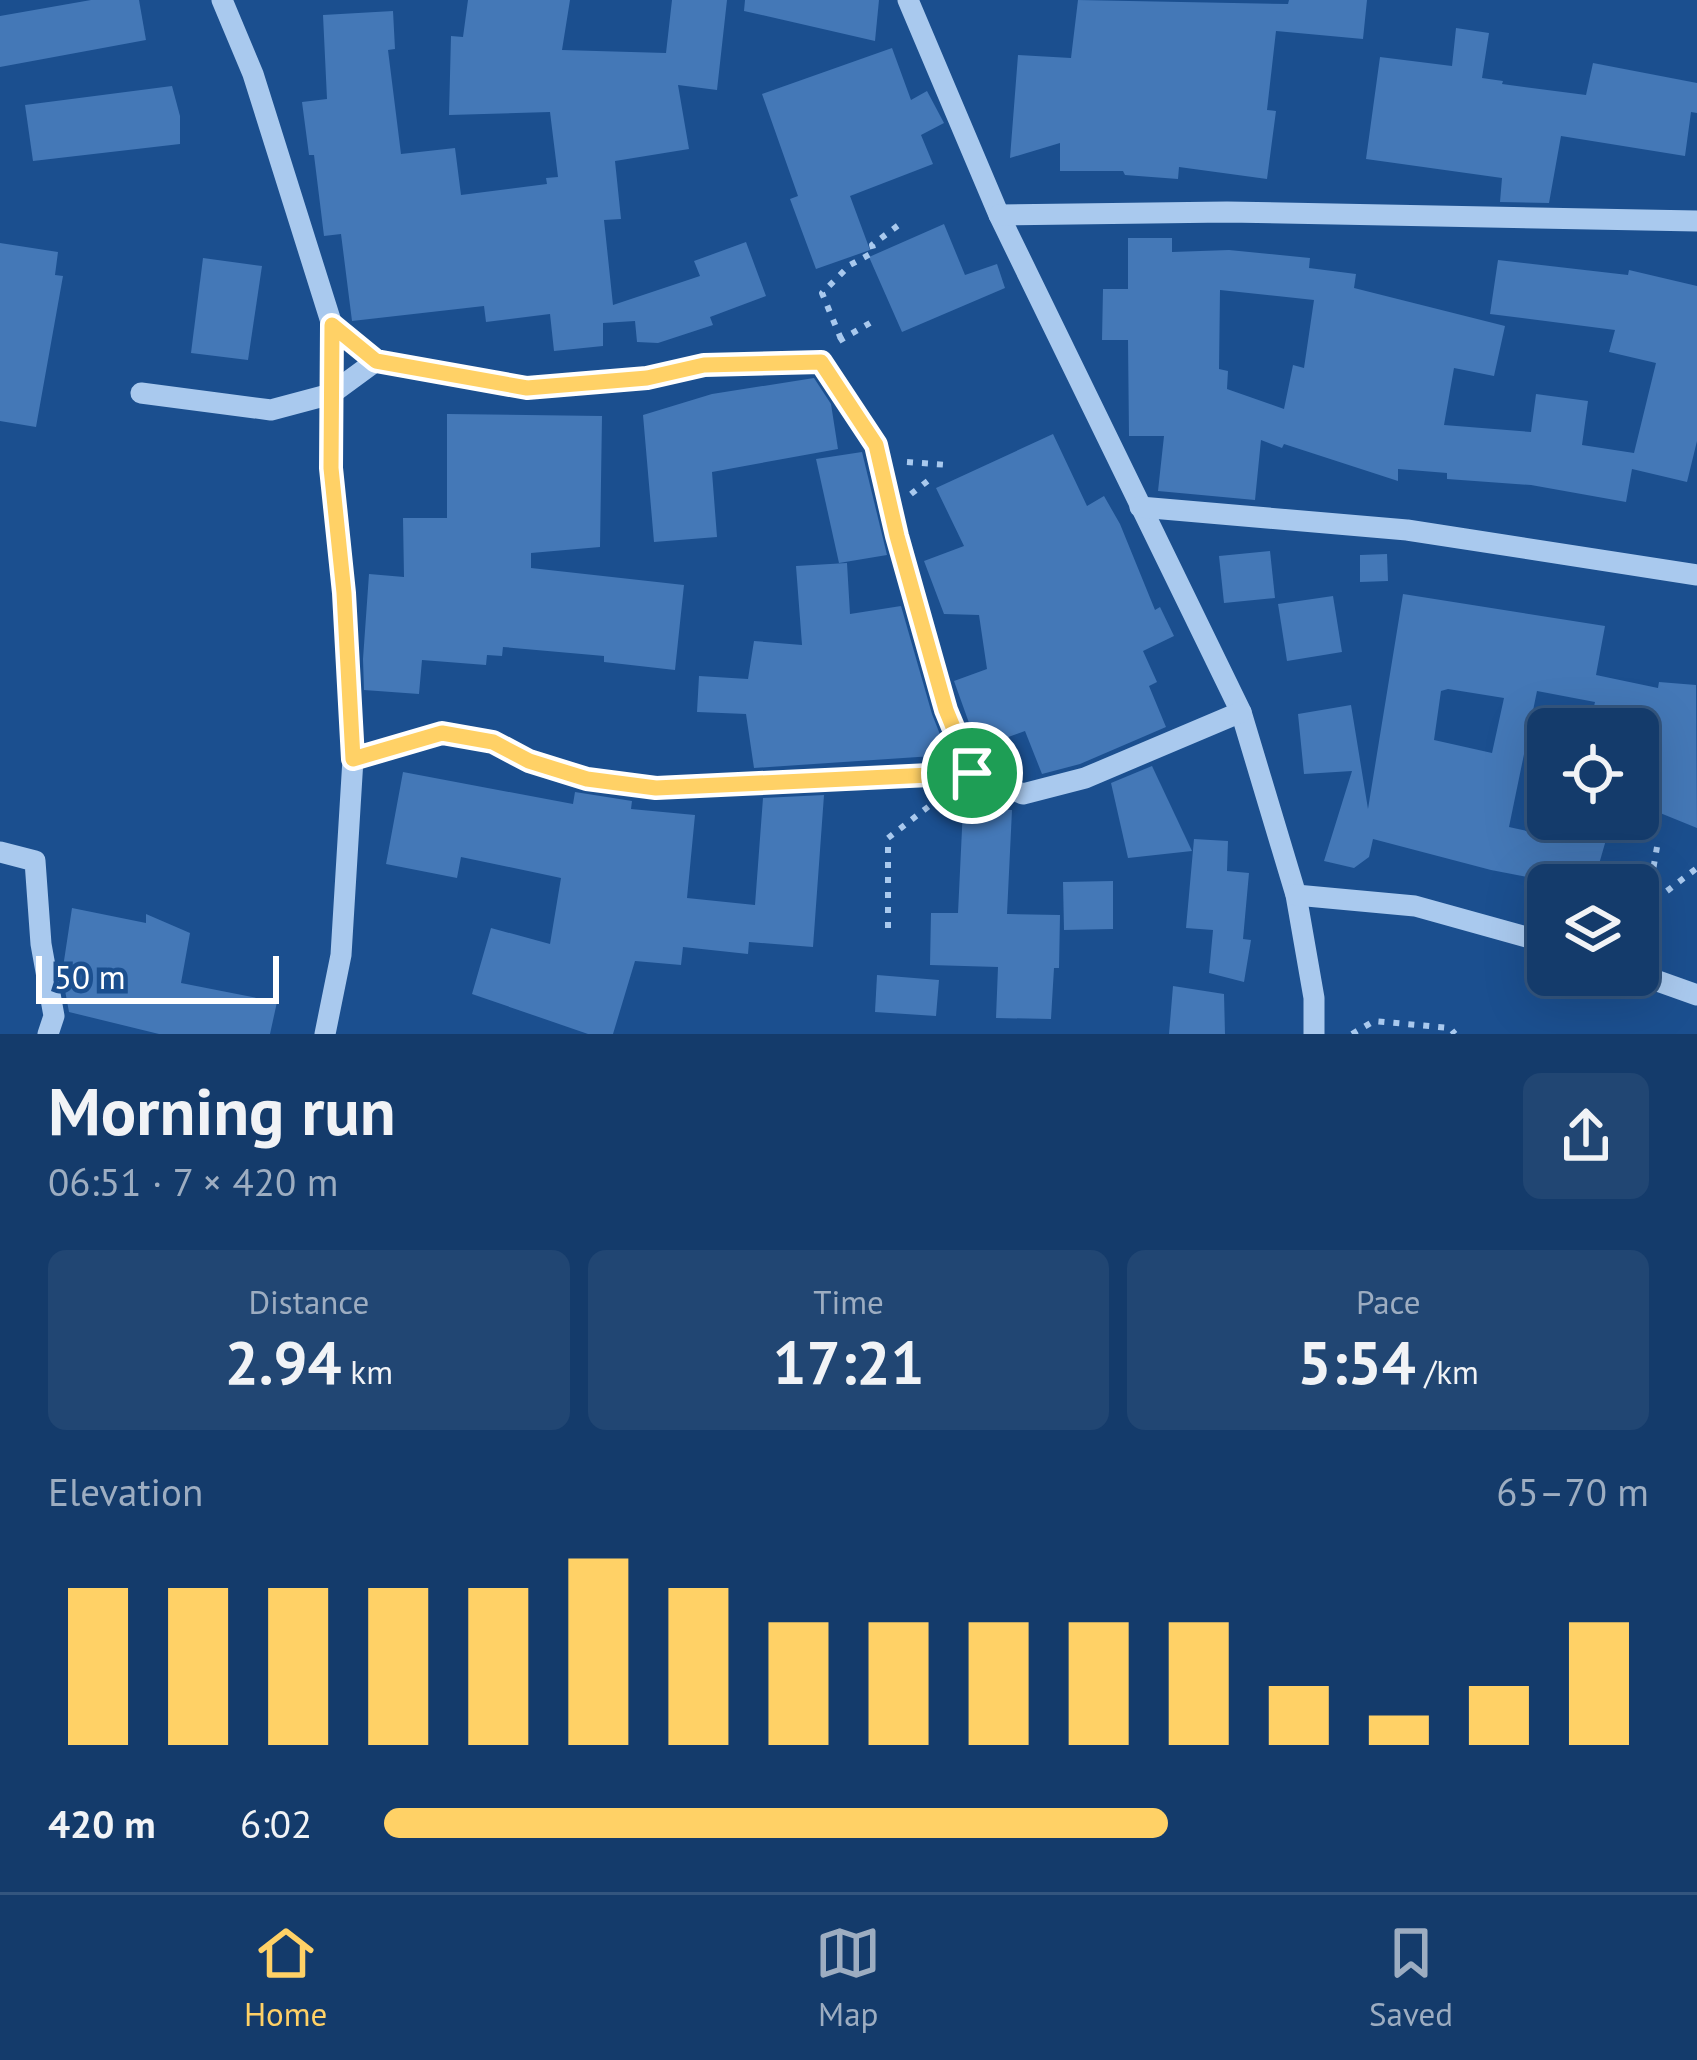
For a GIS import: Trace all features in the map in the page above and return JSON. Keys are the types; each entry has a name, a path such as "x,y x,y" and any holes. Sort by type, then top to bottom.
{"street":[{"path":"222,0 260,95 332,325 331,468 353,759 341,955 325,1034"},
{"path":"908,0 999,215 1241,712 1296,895 1315,998 1314,1034"},
{"path":"999,215 1227,212 1697,221"},
{"path":"332,325 376,361 527,388 647,378 704,365 821,362 876,445 946,710 972,773"},
{"path":"141,393 271,410 331,394 376,361"},
{"path":"1140,507 1406,530 1697,575"},
{"path":"353,759 442,733 493,742 529,761 587,779 656,788 972,773 1023,794 1085,778 1241,712"},
{"path":"0,852 35,861 41,944 54,1016 48,1034"},
{"path":"1296,895 1415,906 1527,937"},
{"path":"1659,981 1697,995"}],"path":[{"path":"841,339 822,293 850,265 874,252 872,245 900,224"},
{"path":"821,362 841,339 871,323"},
{"path":"879,460 948,465"},
{"path":"888,928 888,838 972,773"},
{"path":"1352,1034 1374,1021 1450,1028 1455,1034"}],"building":[{"path":"91,0 139,0 146,40 0,67 0,16"},
{"path":"468,0 570,0 562,50 666,53 672,0 727,0 717,90 678,85 689,149 615,161 621,219 604,220 613,305 700,276 694,261 746,242 766,296 710,317 713,325 658,343 637,342 635,321 603,323 603,346 554,351 550,314 486,322 484,306 352,321 341,234 324,236 302,102 327,99 323,15 393,11 395,49 388,50 401,154 455,148 461,195 547,184 546,178 558,177 550,112 449,115 451,36 463,37"},
{"path":"745,0 879,0 875,41 744,11"},
{"path":"1078,0 1288,4 1289,0 1367,0 1363,39 1276,31 1267,110 1276,111 1267,179 1179,167 1178,179 1125,175 1123,171 1060,171 1060,143 1010,158 1018,55 1071,58"},
{"path":"1456,28 1489,33 1482,78 1502,84 1586,95 1593,63 1697,83 1697,113 1691,112 1685,156 1561,136 1549,203 1500,202 1502,178 1366,159 1380,57 1452,66"},
{"path":"892,48 911,100 927,91 944,123 921,135 933,164 850,196 870,250 816,269 790,199 798,196 762,94"},
{"path":"172,86 180,116 180,144 33,161 25,105"},
{"path":"944,224 965,275 997,264 1005,288 902,332 869,257"},
{"path":"1128,238 1172,238 1172,252 1229,250 1310,258 1309,268 1356,274 1354,288 1505,326 1494,376 1454,368 1444,425 1531,432 1536,394 1588,401 1582,445 1634,453 1656,363 1609,352 1615,330 1490,314 1498,260 1628,275 1629,270 1697,286 1697,441 1687,482 1632,469 1626,502 1531,485 1447,479 1447,473 1398,469 1398,481 1261,440 1255,500 1158,491 1164,436 1129,436 1128,340 1102,340 1103,289 1128,289","holes":["1220,290 1314,300 1304,368 1293,365 1284,409 1227,389 1228,371 1219,369"]},
{"path":"0,243 58,252 55,275 63,276 36,427 0,421"},
{"path":"203,258 262,266 248,360 191,353"},
{"path":"814,378 831,404 838,449 712,472 717,537 654,542 643,415 712,394"},
{"path":"447,414 602,416 600,547 531,553 531,568 684,585 675,670 604,662 604,656 503,647 502,656 487,655 486,665 422,660 419,694 364,690 369,574 404,577 403,518 447,518"},
{"path":"1053,434 1087,506 1104,496 1155,610 1160,607 1174,636 1143,651 1157,682 1149,686 1166,727 1080,764 1042,774 1025,731 978,748 954,681 987,669 979,615 944,614 924,561 964,546 936,488"},
{"path":"862,452 887,555 839,563 816,459"},
{"path":"1270,551 1275,598 1224,603 1219,556"},
{"path":"1387,554 1388,581 1360,582 1360,555"},
{"path":"847,563 850,614 901,606 948,755 754,768 746,714 697,712 699,676 748,679 754,641 802,645 796,566"},
{"path":"1403,594 1605,626 1596,675 1658,688 1659,682 1696,685 1697,828 1659,813 1659,708 1594,708 1595,702 1537,691 1534,708 1527,708 1527,740 1509,827 1527,831 1527,840 1606,840 1599,864 1527,864 1527,877 1373,839 1369,857 1354,868 1324,861 1352,771 1304,774 1298,714 1351,705 1368,809","holes":["1441,691 1504,698 1492,753 1434,740"]},
{"path":"1333,596 1342,652 1287,661 1278,604"},
{"path":"1152,766 1192,851 1128,858 1111,783"},
{"path":"403,772 573,804 575,792 632,801 631,809 695,815 687,898 755,905 763,798 824,795 813,947 749,942 748,954 683,947 681,965 635,961 613,1034 588,1034 472,994 491,928 550,944 561,878 461,857 457,878 386,864"},
{"path":"963,808 1012,810 1007,914 1060,915 1051,1019 996,1018 998,967 930,965 931,913 958,913"},
{"path":"1194,839 1228,841 1227,871 1249,873 1243,939 1251,940 1244,982 1209,973 1213,930 1186,928"},
{"path":"1113,881 1113,929 1064,930 1063,882"},
{"path":"72,908 146,923 146,914 190,933 181,983 277,1002 270,1034 159,1034 69,1012 62,974"},
{"path":"877,975 939,980 936,1016 875,1012"},
{"path":"1173,986 1224,994 1225,1034 1169,1034"}],"route":[{"path":"332,325 376,361 527,388 647,378 704,365 821,362 876,445 946,710 972,773 656,788 587,779 529,761 493,742 442,733 353,759 331,468 332,325"}]}
